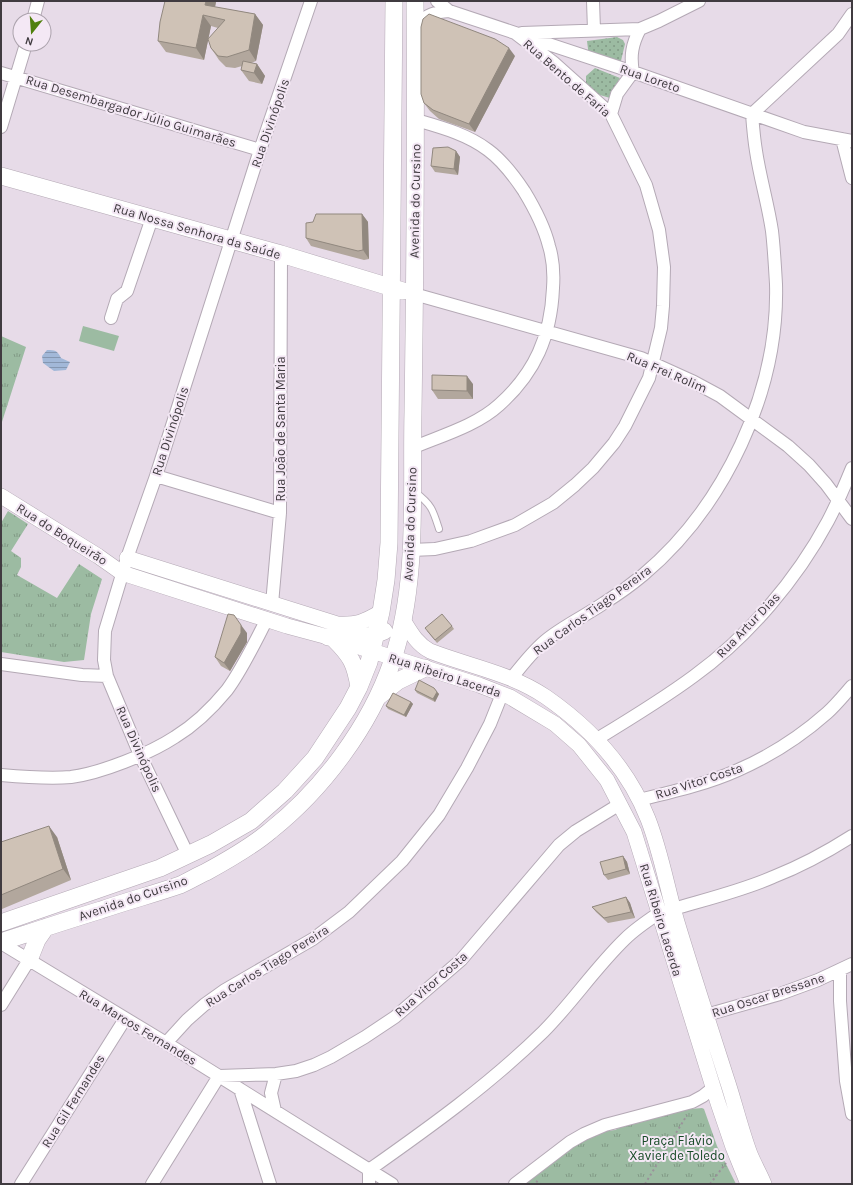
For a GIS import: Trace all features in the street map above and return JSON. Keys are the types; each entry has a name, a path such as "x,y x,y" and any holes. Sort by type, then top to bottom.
{"main road":[{"name":"Avenida do Cursino","path":"1,923 160,868 211,844 251,822 285,791 315,758 348,708 359,687 369,662 381,612 386,580 389,543 394,1"},
{"name":"Avenida do Cursino","path":"1,942 182,884 229,860 269,832 297,808 330,773 366,718 377,697 393,658 403,620 410,577 416,120 415,1"},
{"name":"Rua Nossa Senhora da Saúde","path":"1,176 281,254 392,288"},
{"name":"Rua Frei Rolim","path":"392,288 414,294"},
{"path":"331,638 364,637 374,643 403,620"},
{"path":"331,638 346,651 353,662 357,672 359,687"},
{"path":"377,697 398,681 425,668"},
{"path":"29,960 37,940 46,927"}],"street":[{"path":"35,12 38,1"},
{"name":"Rua Divinópolis","path":"188,855 140,755 107,676 104,660 104,632 127,558 156,476 260,150 311,1"},
{"name":"Rua Loreto","path":"437,1 449,11 633,72 804,132 847,140"},
{"path":"593,1 594,30"},
{"path":"515,33 640,29 699,1"},
{"path":"415,29 422,20 433,13 449,11"},
{"path":"752,114 838,34 852,14"},
{"path":"611,114 617,94 633,72 631,54 634,42 640,29"},
{"name":"Rua Bento de Faria","path":"411,550 435,549 490,535 515,525 553,503 593,468 614,443 638,402 649,378 661,328 664,267 659,230 646,185 611,114 552,62 515,33"},
{"path":"1,127 24,52"},
{"name":"Rua Desembargador Júlio Guimarães","path":"1,73 260,150"},
{"name":"Rua Carlos Tiago Pereira","path":"511,679 529,656 545,641 560,630 604,604 643,575 684,535 719,486 739,450 752,419 765,376 774,320 776,286 772,230 756,151 752,114"},
{"path":"412,448 478,420 498,406 517,387 533,365 542,347 547,331 552,310 553,270 550,248 542,225 533,206 506,166 487,149 454,132 416,120"},
{"path":"847,140 852,178"},
{"path":"111,318 117,300 126,291 152,218"},
{"name":"Rua João de Santa Maria","path":"272,604 280,514 281,254"},
{"name":"Rua Frei Rolim","path":"414,294 641,358 694,382 720,396 788,446 809,465 826,484 852,519"},
{"name":"Rua Artur Dias","path":"597,739 694,676 738,639 767,608 798,570 829,520 852,468"},
{"path":"156,476 280,514"},
{"name":"Rua do Boqueirão","path":"1,496 98,556 122,573"},
{"path":"127,558 337,624 350,625 361,623 381,612"},
{"path":"122,573 331,638"},
{"path":"1,775 71,777 102,770 140,755 175,737 206,713 228,689 267,619"},
{"name":"Rua Ribeiro Lacerda","path":"403,620 414,638 423,647 430,651 511,679 545,696 579,722 597,739 610,754 630,783 648,818 658,847 673,910 706,1015 750,1153 764,1184"},
{"name":"Rua Ribeiro Lacerda","path":"374,643 393,658 479,685 502,694 555,724 579,745 607,780 634,832 733,1147 748,1184"},
{"path":"1,664 82,675 107,676"},
{"name":"Rua Vitor Costa","path":"639,800 721,776 738,770 770,754 799,735 828,713 852,686"},
{"name":"Rua Carlos Tiago Pereira","path":"166,1043 187,1020 204,1005 225,990 313,939 349,912 402,862 439,815 467,768 490,724 502,694"},
{"name":"Rua Vitor Costa","path":"219,1076 276,1074 296,1071 314,1065 365,1037 395,1017 461,960 559,845 576,832 620,804"},
{"path":"673,910 742,889 772,878 826,852 852,836"},
{"path":"369,1184 370,1170 461,1103 521,1054 556,1019 625,939 639,926 659,913"},
{"name":"Rua Marcos Fernandes","path":"1,942 392,1184"},
{"path":"1,1005 29,960"},
{"name":"Rua Oscar Bressane","path":"706,1015 780,994 818,980 852,964"},
{"path":"840,970 840,1001 846,1081 852,1114"},
{"name":"Rua Gil Fernandes","path":"20,1184 125,1019"},
{"path":"276,1074 271,1093 276,1111"},
{"path":"152,1184 219,1076"},
{"path":"515,1184 570,1142 584,1134 605,1125 692,1102 714,1088"},
{"path":"240,1089 270,1184"}],"lane":[{"path":"412,490 425,500 432,509 439,530"}],"path":[{"path":"644,1184 690,1110"},
{"path":"710,1184 729,1160"}],"green space":[{"path":"617,37 623,40 625,44 620,65 589,57 587,41"},
{"path":"595,68 620,78 613,89 610,98 593,93 586,87 586,76"},
{"path":"83,326 119,336 114,351 79,341"},
{"path":"1,336 26,347 1,425"},
{"path":"8,511 28,524 11,551 21,558 21,567 17,575 57,598 79,564 102,579 91,614 84,660 64,662 1,652 1,523"},
{"name":"Praça Flávio Xavier de Toledo","path":"704,1109 717,1146 736,1184 524,1184 576,1142 598,1132 615,1130 635,1120 667,1111"}],"water":[{"path":"47,350 56,351 61,358 70,362 66,370 54,371 43,363 42,356"}],"building":[{"path":"165,1 206,1 205,5 255,14 249,50 227,57 218,56 211,48 208,39 225,20 203,15 196,48 158,41 160,22"},
{"path":"429,14 495,39 509,48 469,124 433,110 424,103 421,94 421,27 423,19"},
{"path":"243,61 257,64 254,73 241,70"},
{"path":"448,147 456,151 454,169 431,166 433,148"},
{"path":"316,214 362,214 363,250 358,251 306,238 306,223 313,222"},
{"path":"432,375 467,376 467,391 432,390"},
{"path":"228,614 234,615 241,625 241,633 224,663 215,657"},
{"path":"442,614 452,626 435,640 425,628"},
{"path":"419,680 434,688 437,692 433,699 415,690"},
{"path":"393,693 411,702 404,715 386,706"},
{"path":"49,826 63,869 1,895 1,842"},
{"path":"623,856 626,869 604,875 600,862"},
{"path":"626,897 631,912 604,918 592,907"}]}
